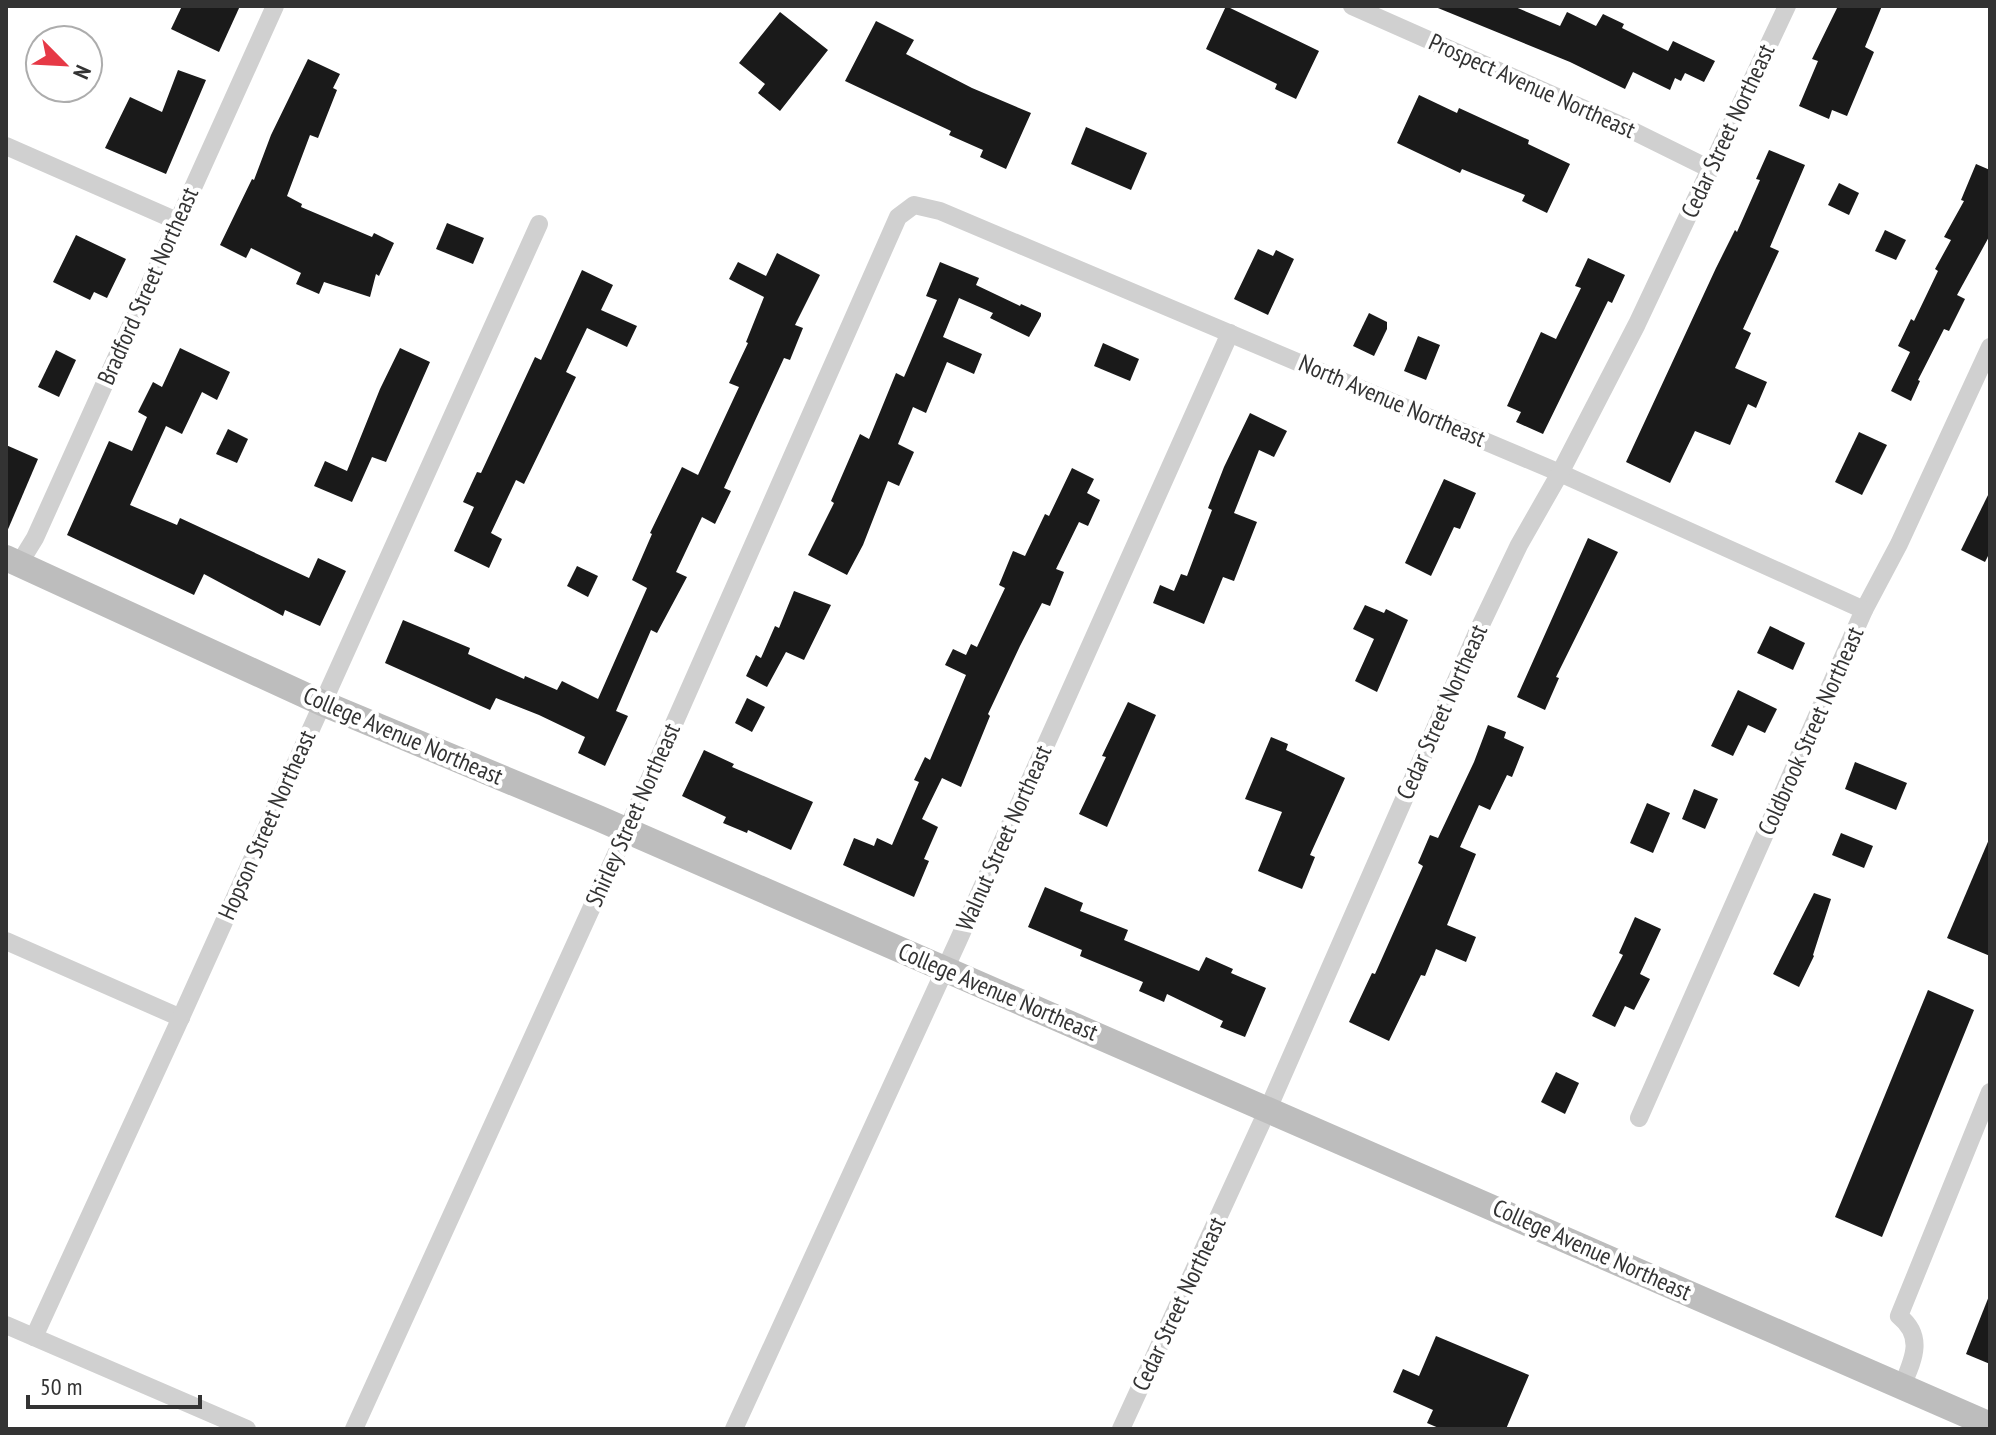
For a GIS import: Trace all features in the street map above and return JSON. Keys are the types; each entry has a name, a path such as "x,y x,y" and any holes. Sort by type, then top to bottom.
{"main road":[{"name":"College Avenue Northeast","path":"12,561 322,703 627,830 1990,1425"}],"street":[{"name":"Bradford Street Northeast","path":"12,561 35,538 275,6"},
{"name":"Prospect Avenue Northeast","path":"1352,6 1625,127 1710,169"},
{"name":"Cedar Street Northeast","path":"1121,1429 1268,1109 1476,635 1519,545 1637,324 1787,6"},
{"path":"6,146 177,221"},
{"name":"North Avenue Northeast","path":"914,205 940,211 1560,473 1864,610"},
{"name":"Shirley Street Northeast","path":"354,1429 627,830 898,217 914,205"},
{"name":"Hopson Street Northeast","path":"34,1337 539,224"},
{"name":"Walnut Street Northeast","path":"734,1429 945,969 1230,333"},
{"name":"Coldbrook Street Northeast","path":"1639,1118 1864,610 1899,544 1990,347"},
{"path":"6,941 181,1018"},
{"path":"1902,1386 1916,1345 1914,1333 1899,1316 1990,1092"},
{"path":"6,1325 247,1429"}],"building":[{"path":"182,6 240,6 219,52 171,29"},
{"path":"1226,6 1319,51 1296,99 1275,89 1277,84 1206,49"},
{"path":"1433,6 1513,6 1560,26 1567,12 1596,26 1603,14 1624,24 1622,28 1668,51 1673,41 1715,61 1704,82 1685,73 1681,81 1675,78 1670,90 1633,72 1625,89 1570,62"},
{"path":"1838,6 1882,6 1865,47 1874,52 1847,116 1832,110 1829,119 1799,106 1818,61 1812,59"},
{"path":"780,12 828,50 780,111 758,93 765,84 739,63"},
{"path":"876,21 914,40 906,54 972,88 1031,113 1006,169 980,157 983,150 949,135 951,131 845,81"},
{"path":"308,59 340,74 318,138 310,135 287,196 302,204 301,207 394,243 379,276 376,274 370,297 324,282 319,294 296,284 301,273 251,248 246,258 220,245 254,180 271,135"},
{"path":"178,70 206,80 166,174 105,148 130,97 162,112"},
{"path":"1419,95 1457,113 1459,108 1529,140 1528,144 1570,164 1547,213 1522,201 1525,195 1462,169 1460,173 1397,143"},
{"path":"1086,127 1147,153 1131,190 1071,164"},
{"path":"1769,150 1805,165 1770,247 1779,251 1743,329 1751,333 1735,368 1767,382 1756,408 1748,404 1730,445 1695,431 1670,483 1626,462 1716,268 1735,230 1737,232 1760,180 1756,179"},
{"path":"1976,164 1990,170 1990,235 1957,295 1965,299 1949,331 1944,329 1911,401 1891,391 1910,352 1898,346 1938,271 1935,269 1951,240 1944,237 1964,201 1961,200"},
{"path":"1839,183 1859,193 1849,215 1828,205"},
{"path":"447,223 484,238 473,264 436,249"},
{"path":"1885,230 1906,240 1896,260 1875,251"},
{"path":"76,235 126,259 107,298 94,292 90,300 53,282"},
{"path":"1258,249 1273,256 1276,250 1294,259 1268,315 1234,299"},
{"path":"777,253 820,275 795,325 803,328 790,360 784,358 724,488 731,491 715,524 702,517 676,572 687,577 657,633 651,630 616,711 628,716 605,766 578,753 585,737 539,715 496,698 490,710 385,663 403,620 470,648 468,654 524,679 525,676 557,690 562,681 598,699 647,588 632,580 650,533 682,467 698,475 739,387 729,383 748,343 764,297 729,279 738,262 766,276"},
{"path":"1588,258 1625,275 1612,303 1608,301 1543,434 1516,422 1521,412 1507,406 1541,332 1556,339 1581,288 1575,286"},
{"path":"940,262 979,278 976,285 1041,313 1041,316 1029,337 990,318 993,313 959,298 943,337 982,354 974,374 947,362 926,413 913,407 898,444 914,452 899,486 888,481 863,545 847,575 808,555 834,503 831,501 860,434 869,439 896,373 904,377 937,300 926,296"},
{"path":"582,270 613,285 601,310 637,326 627,347 587,328 566,372 576,377 524,484 516,480 491,533 502,539 489,568 454,551 474,507 463,502 477,472 481,473 535,357 541,360"},
{"path":"1369,313 1387,322 1387,329 1374,356 1353,346"},
{"path":"1418,336 1440,345 1426,380 1404,371"},
{"path":"1103,343 1139,359 1130,381 1094,366"},
{"path":"180,348 230,372 217,400 202,392 182,434 166,426 130,505 177,525 180,518 309,578 318,558 346,571 320,626 285,610 283,616 204,574 194,595 67,535 109,441 132,451 147,417 138,412 153,382 162,387"},
{"path":"400,348 430,362 386,462 372,457 352,502 314,486 325,461 347,471"},
{"path":"56,350 76,360 59,397 38,387"},
{"path":"1250,413 1287,431 1274,457 1259,450 1234,513 1257,522 1234,581 1223,577 1204,624 1153,603 1160,585 1174,591 1181,574 1187,576 1212,510 1208,508"},
{"path":"228,429 248,439 237,463 216,454"},
{"path":"1859,432 1887,445 1862,495 1835,482"},
{"path":"6,445 38,459 6,534"},
{"path":"1072,468 1094,479 1087,493 1100,500 1088,526 1079,522 1056,569 1064,572 1050,606 1042,603 1020,646 988,714 990,716 961,787 942,778 922,819 938,827 924,859 929,861 914,897 843,865 854,838 874,846 877,838 892,845 919,782 914,780 925,757 930,760 966,675 945,665 953,649 966,655 971,644 977,647 1005,588 999,585 1013,551 1025,556"},
{"path":"1444,479 1476,493 1460,529 1454,527 1431,576 1405,563"},
{"path":"1990,491 1990,552 1985,562 1961,550"},
{"path":"1588,538 1618,552 1556,677 1559,678 1545,710 1517,697"},
{"path":"577,566 598,576 588,597 567,586"},
{"path":"794,591 831,605 804,660 786,652 767,687 746,676 756,655 761,658 775,626 779,628"},
{"path":"1365,605 1384,613 1386,609 1408,620 1377,692 1355,681 1374,639 1353,629"},
{"path":"1770,626 1805,643 1793,670 1757,653"},
{"path":"1738,690 1777,709 1765,733 1748,725 1733,756 1711,746"},
{"path":"747,698 765,707 752,732 735,723"},
{"path":"1128,702 1156,715 1107,827 1079,814"},
{"path":"1488,725 1506,732 1504,738 1524,747 1512,777 1507,775 1490,810 1479,805 1460,847 1476,854 1447,925 1476,937 1466,962 1436,949 1425,976 1421,975 1389,1041 1349,1022 1372,973 1375,974 1423,866 1418,863 1430,835 1438,838"},
{"path":"1271,737 1288,744 1286,750 1345,778 1310,855 1315,857 1302,889 1258,871 1282,812 1245,799"},
{"path":"704,750 734,764 732,767 813,802 791,850 748,830 747,833 723,823 726,817 682,796"},
{"path":"1855,762 1907,783 1896,810 1845,789"},
{"path":"1694,789 1718,799 1705,829 1682,819"},
{"path":"1647,803 1670,813 1653,853 1630,843"},
{"path":"1841,833 1873,846 1864,868 1832,855"},
{"path":"1990,837 1990,956 1947,938"},
{"path":"1045,887 1083,903 1080,911 1128,930 1124,940 1199,971 1206,957 1233,969 1231,973 1266,988 1245,1037 1220,1027 1223,1021 1167,994 1164,1002 1139,991 1143,982 1080,956 1082,950 1028,927"},
{"path":"1814,893 1831,899 1814,956 1799,987 1773,974"},
{"path":"1635,917 1661,929 1640,974 1650,979 1634,1010 1625,1006 1615,1027 1592,1016 1623,955 1619,953"},
{"path":"1928,990 1974,1010 1882,1237 1835,1217"},
{"path":"1556,1072 1579,1083 1565,1114 1541,1102"},
{"path":"1990,1297 1990,1364 1966,1354"},
{"path":"1436,1336 1529,1375 1506,1429 1441,1429 1427,1423 1433,1410 1393,1392 1403,1369 1419,1376"}]}
